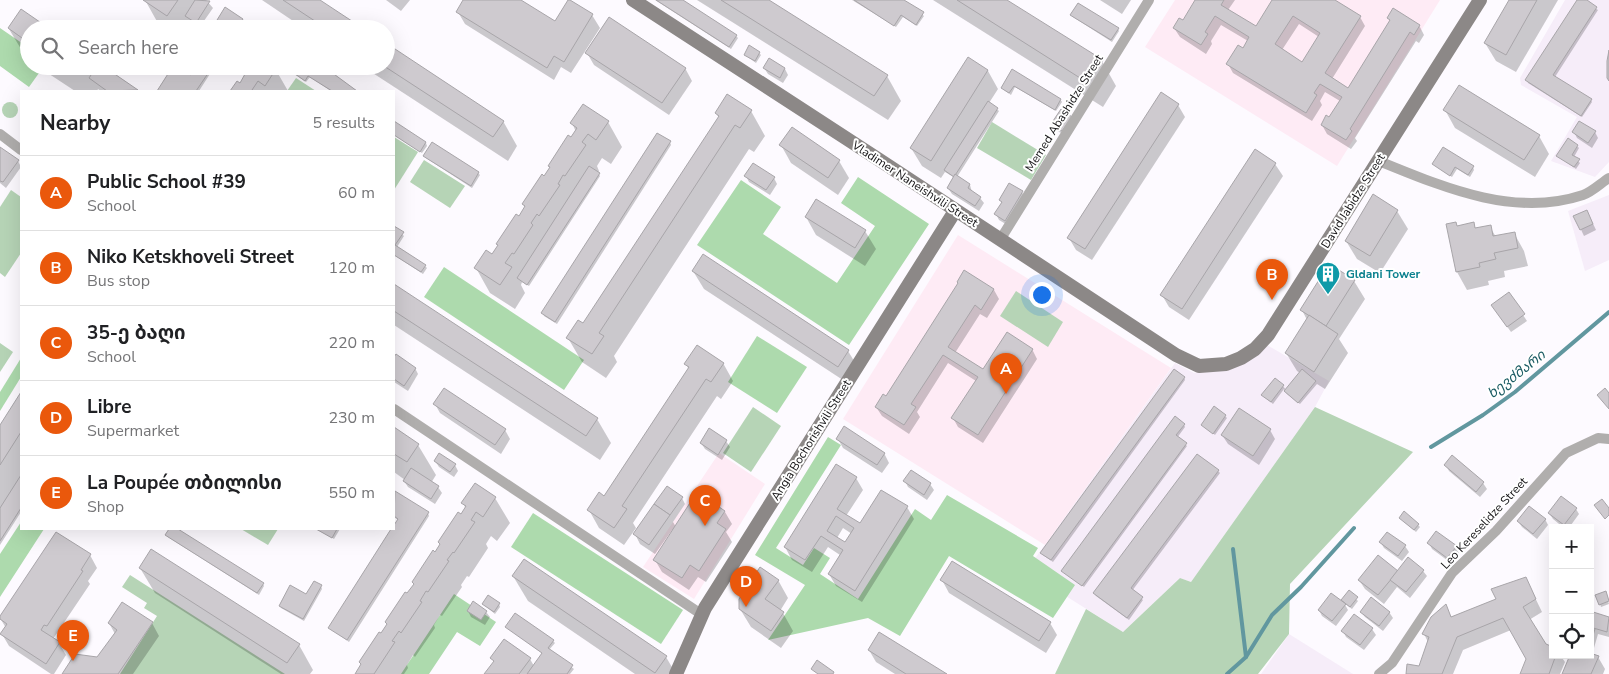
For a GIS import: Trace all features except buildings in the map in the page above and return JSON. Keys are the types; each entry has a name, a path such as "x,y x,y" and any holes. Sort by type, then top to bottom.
{"street":[{"name":"Vladimer Naneishvili Street","path":"633,0 1176,355 1199,366"},
{"name":"Memed Abashidze Street","path":"1000,240 1149,0"},
{"name":"David Jabidze Street","path":"1199,366 1226,364 1242,358 1255,349 1268,335 1480,0"},
{"path":"0,134 20,149"},
{"path":"1379,161 1433,184 1503,202 1544,204 1585,194 1609,178"},
{"name":"Angia Bochorishvili Street","path":"676,674 701,614 955,211"},
{"path":"395,410 701,614"},
{"name":"Leo Kereselidze Street","path":"1378,674 1392,663 1452,573 1496,530 1566,453 1598,438 1609,439"}],"shaded area":[{"path":"1175,0 1440,0 1337,166 1145,47"},
{"path":"1565,0 1609,0 1609,162 1595,177 1551,161 1577,117 1521,85 1520,78"},
{"path":"1609,195 1609,260 1585,271 1568,211"},
{"path":"958,235 1171,368 1045,545 843,419"},
{"path":"1267,345 1329,381 1315,407 1191,582 1180,578 1123,632 1026,571 1175,363 1194,373 1232,367"},
{"path":"719,453 765,484 694,599 643,567"},
{"path":"1289,634 1353,674 1261,674"}],"green space":[{"path":"0,28 20,42 20,75 38,75 29,87 0,66"},
{"path":"296,78 314,90 288,90"},
{"path":"10,102 18,110 10,118 2,110"},
{"path":"992,122 1046,155 1031,180 977,148"},
{"path":"395,138 418,152 395,188"},
{"path":"424,160 465,186 450,208 410,182"},
{"path":"858,177 929,224 849,345 697,245 741,180 781,207 763,234 837,283 875,226 841,203"},
{"path":"11,190 20,196 20,254 5,277 0,273 0,207"},
{"path":"444,267 584,360 564,390 424,297"},
{"path":"1016,291 1063,322 1048,347 1000,316"},
{"path":"757,336 807,367 777,413 728,382"},
{"path":"0,343 13,352 0,372"},
{"path":"20,360 20,379 0,411 0,392"},
{"path":"753,407 781,426 751,472 723,453"},
{"path":"1315,407 1413,452 1290,584 1289,634 1258,674 1055,674 1086,609 1123,632 1180,578 1191,582"},
{"path":"828,437 841,445 776,548 803,565 814,548 830,558 820,574 858,599 915,509 931,520 947,495 1038,548 1033,556 1075,585 1053,618 949,556 900,636 868,618 768,640 805,585 755,555"},
{"path":"533,513 683,610 661,644 511,547"},
{"path":"20,524 20,530 43,530 0,597 0,554"},
{"path":"243,530 277,530 268,545"},
{"path":"130,575 285,674 120,674 157,616 144,608 147,603 122,587"},
{"path":"454,594 496,622 480,646 457,632 429,674 401,674"}],"waterway":[{"name":"ხევძმარი","path":"1431,447 1483,415 1515,392 1609,312"},
{"name":"ხევძმარი","path":"1227,674 1246,657 1272,615 1301,587 1354,528"},
{"path":"1233,549 1246,657"}],"place":[{"name":"Gldani Tower","path":"1328,295"},
{"name":"Niko Ketskhoveli Street","path":"1272,300"},
{"name":"Public School #39","path":"1006,394"},
{"name":"35-ე ბაღი","path":"705,526"},
{"name":"Libre","path":"746,607"},
{"name":"La Poupée თბილისი","path":"73,661"}]}
